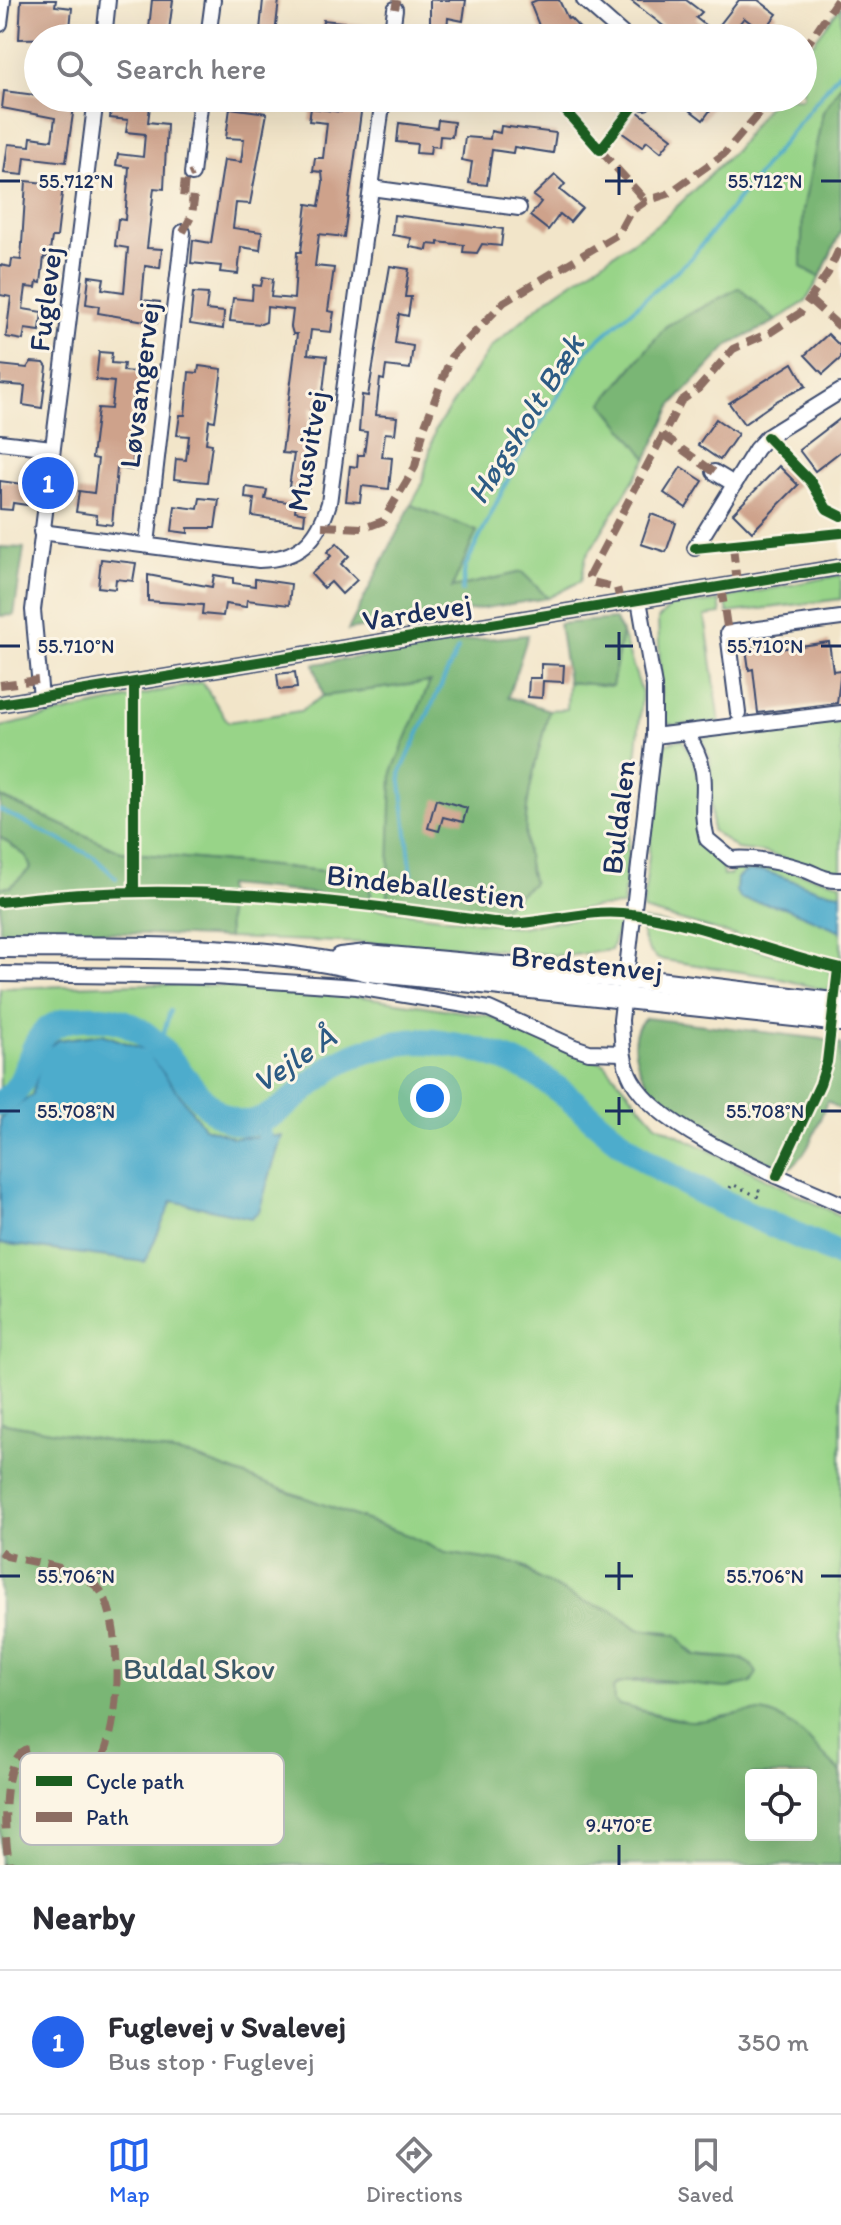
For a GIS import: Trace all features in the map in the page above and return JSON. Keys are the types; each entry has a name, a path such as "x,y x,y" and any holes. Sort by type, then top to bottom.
{"highway":[{"name":"Bredstenvej","path":"0,947 194,951 327,960 369,971 841,1004"},
{"name":"Bredstenvej","path":"624,988 841,1021"}],"street":[{"path":"0,24 3,0"},
{"path":"105,24 108,0"},
{"path":"210,24 213,0"},
{"path":"584,0 611,24"},
{"path":"393,24 395,9"},
{"name":"Fuglevej","path":"41,698 33,610 94,112"},
{"path":"192,174 199,112"},
{"name":"Musvitvej","path":"41,532 277,559 307,545 322,526 329,503 381,112"},
{"path":"371,188 519,208"},
{"name":"Løvsangervej","path":"147,544 183,232"},
{"path":"695,548 767,437 841,391"},
{"path":"0,442 52,448"},
{"path":"714,472 734,484"},
{"name":"Vardevej","path":"0,704 841,567"},
{"name":"Buldalen","path":"639,600 654,686 654,736 624,988 623,1053 631,1079 667,1116 765,1170 841,1204"},
{"path":"738,713 728,633 841,618"},
{"path":"654,736 841,713"},
{"path":"686,732 702,758 706,777 704,828 707,839 731,859 757,857 808,871 820,878 841,880"},
{"path":"0,974 214,977 357,987 489,1009 589,1052 623,1053"}],"path":[{"path":"730,1188 732,1184 759,1197 759,1185 765,1170"}],"green space":[{"path":"841,6 841,84 823,112 803,210 801,267 820,277 806,301 776,321 739,288 666,326 603,403 647,458 586,557 581,581 548,598 522,572 451,589 476,531 411,505 421,487 435,430 491,347 546,300 662,221 735,150 763,112 817,112 817,38"},
{"path":"841,84 841,231 820,277 801,267 803,210 823,112"},
{"path":"739,288 776,321 729,345 673,404 647,458 603,403 666,326"},
{"path":"411,505 477,531 452,588 522,572 548,598 348,630"},
{"path":"0,547 24,548 14,615 0,616"},
{"path":"841,575 841,599 728,613 725,598"},
{"path":"719,601 721,614 705,616 720,723 672,725 662,720 658,619 671,606"},
{"path":"614,619 622,633 612,686 568,682 559,624"},
{"path":"622,633 642,693 623,906 597,907 533,919 491,917 533,883 528,861 526,818 549,710 567,709 568,682 612,686"},
{"path":"528,635 508,697 549,710 526,818 528,861 533,883 491,917 388,901 392,772 430,682 323,696 314,664 473,640"},
{"path":"202,682 228,722 300,711 323,696 430,682 393,772 388,901 372,899 366,875 122,852 0,797 0,727"},
{"path":"841,723 841,876 762,852 737,849 712,830 710,758 701,738"},
{"path":"682,739 695,764 700,787 698,838 721,860 723,876 730,875 738,865 752,862 841,883 841,965 643,910 660,752 663,744"},
{"path":"0,797 122,852 366,875 372,899 226,885 228,938 60,930 0,931 0,887 10,887 31,868 26,856 0,837"},
{"path":"0,837 26,856 31,868 10,887 0,887"},
{"path":"226,895 299,899 520,927 598,915 621,919 611,950 566,956 456,946 228,938"},
{"path":"642,921 658,922 828,969 833,978 828,991 774,977 658,959 644,942"},
{"path":"138,984 305,988 489,1016 604,1063 656,1124 841,1216 841,1772 761,1712 712,1721 687,1721 619,1705 614,1700 613,1688 623,1682 690,1682 744,1659 696,1655 669,1632 638,1629 612,1610 584,1602 537,1578 524,1566 445,1553 412,1537 191,1456 0,1422 0,988"},
{"path":"646,1018 822,1039 841,1044 841,1110 827,1101 807,1148 787,1169 744,1151 696,1125 655,1092 642,1072 635,1052 636,1033"},
{"name":"Buldal Skov","path":"0,1422 191,1456 412,1537 445,1553 519,1564 537,1578 584,1602 612,1610 638,1629 677,1635 693,1654 737,1658 751,1665 757,1673 751,1682 730,1688 652,1680 624,1683 613,1688 614,1700 619,1705 691,1721 751,1712 770,1714 799,1731 841,1772 841,1865 0,1865"}],"water":[{"path":"764,871 820,890 841,893 841,931 784,907 741,899 736,892 737,878 746,872"},
{"path":"102,1034 146,1050 204,1127 233,1137 282,1136 259,1211 251,1218 172,1201 145,1262 0,1243 0,1119 32,1095 44,1050 58,1040"}],"building":[{"path":"21,0 56,0 55,6 72,8 70,24 24,24 24,39 19,39"},
{"path":"152,0 173,0 170,24 149,24"},
{"path":"263,0 279,0 276,24 261,24"},
{"path":"430,0 466,0 463,21 448,18 447,24 430,24"},
{"path":"559,0 568,19 576,24 538,24 530,3"},
{"path":"630,0 686,0 702,12 696,18 704,24 661,24"},
{"path":"739,0 758,0 777,14 769,24 752,24 744,18 739,24 720,24"},
{"path":"323,20 359,24 323,24"},
{"path":"4,91 24,94 24,112 73,112 66,162 25,157 23,175 4,173 8,144 30,146 31,137 52,140 55,118 2,108"},
{"path":"111,112 149,112 148,122 167,124 164,189 154,188 147,248 162,249 160,268 145,266 142,300 160,302 157,323 98,313 99,306 86,304 89,276 104,278 102,289 124,292 128,248 115,246 118,219 125,220 129,167 116,165 118,154 143,157 145,134 126,132 128,120 110,118"},
{"path":"229,112 267,113 250,204 236,203 233,228 262,232 260,250 241,247 238,274 220,272 221,266 191,263 193,240 211,243 224,160 241,162 244,139 226,138"},
{"path":"310,112 361,112 344,237 319,234 315,266 334,268 328,311 334,312 331,332 311,330 308,354 327,356 321,409 311,408 305,453 313,454 308,490 289,487 294,454 282,453 297,334 293,334 291,327 293,310 267,307 266,322 261,324 230,321 233,298 252,300 253,285 261,286 263,277 273,279 271,297 294,299 297,252 301,252 307,204 319,206 323,182 322,172 313,171 315,158 323,158 327,123 309,121"},
{"path":"638,112 672,138 661,152 647,141 642,147 621,132"},
{"path":"692,112 709,112 703,120"},
{"path":"438,120 454,122 452,137 440,136 439,147 431,146 430,154 416,153 417,144 397,142 399,123 437,128"},
{"path":"501,126 556,133 553,153 514,147 513,153 492,150 487,185 469,183 472,162 462,160 465,137 490,139 491,131 500,133"},
{"path":"555,175 565,184 560,190 582,208 570,222 560,214 548,230 530,216 541,202 533,196"},
{"path":"26,181 63,185 57,237 52,237 49,258 44,257 41,283 37,282 36,288 26,287 23,309 42,312 40,331 25,329 23,340 6,337 11,297 0,295 0,265 11,267 12,259 21,260"},
{"path":"394,215 503,229 501,246 482,244 477,253 463,252 464,245 438,242 438,245 428,244 427,250 410,247 411,238 392,235"},
{"path":"390,266 409,269 405,297 411,297 408,316 399,314 395,343 413,346 410,369 386,366 384,380 380,379 376,415 397,417 395,434 385,433 382,457 392,458 389,489 362,486 360,502 346,501 350,466 357,467 358,455 364,455 367,432 359,431 362,395 368,396"},
{"path":"193,293 208,294 206,310 224,312 223,329 190,324"},
{"path":"828,334 841,347 841,358 823,374 805,355"},
{"path":"99,352 112,353 111,363 124,364 123,371 146,373 144,394 134,393 128,440 135,441 132,470 117,468 112,525 96,523 97,515 76,512 79,491 94,493 98,459 92,458 98,408 111,409 114,382 96,380"},
{"path":"31,362 44,363 47,367 42,408 23,405 25,386 0,384 0,365 27,368"},
{"path":"793,363 806,386 778,400 744,424 729,403"},
{"path":"199,366 222,369 215,421 209,420 206,443 212,444 207,482 174,479 176,459 186,460 189,436 177,435 180,415 185,415 189,372 198,373"},
{"path":"841,418 841,451 815,471 799,450"},
{"path":"716,419 738,434 720,460 698,445"},
{"path":"779,466 798,485 752,532 733,513"},
{"path":"681,467 703,481 686,508 664,493"},
{"path":"0,481 30,485 27,505 13,503 12,510 0,509"},
{"path":"246,487 267,490 265,499 296,503 295,511 305,513 304,524 252,516 254,499 245,498"},
{"path":"200,498 219,500 215,528 188,528 188,533 172,531 175,506 198,509"},
{"path":"651,514 676,523 666,552 641,544"},
{"path":"337,543 349,556 341,564 357,580 342,594 331,582 324,588 311,574 331,556 327,552"},
{"path":"101,559 136,563 133,581 116,579 115,589 98,587"},
{"path":"148,575 212,587 214,575 233,578 233,583 255,586 255,579 291,584 289,605 247,600 246,607 225,604 223,616 202,614 203,605 148,601"},
{"path":"829,642 833,671 841,670 837,703 758,713 753,669 749,670 746,648 771,645 771,650"},
{"path":"541,664 564,665 563,682 543,681 542,698 528,697 529,678 541,678"},
{"path":"295,672 297,688 279,690 277,674"},
{"path":"436,799 467,808 463,822 443,817 439,831 428,828"}],"waterway":[{"name":"Høgsholt Bæk","path":"817,100 841,70"},
{"name":"Høgsholt Bæk","path":"462,591 465,567 518,459 588,349 691,258 807,112"},
{"name":"Høgsholt Bæk","path":"412,876 400,774 458,649"},
{"path":"0,810 94,857 116,878"},
{"path":"160,1045 170,1011"},
{"name":"Vejle Å","path":"0,1103 14,1092 22,1079 41,1036 54,1026 73,1019 102,1018 126,1023 146,1035 208,1105 224,1117 243,1123 268,1117 328,1070 358,1054 410,1042 450,1044 499,1057 525,1068 547,1081 650,1163 719,1201 841,1256"},
{"path":"256,1123 265,1136 262,1154"}],"marked path":[{"path":"395,9 397,0"},
{"path":"817,30 837,0"},
{"path":"322,526 364,528 383,521 415,467 424,428 451,357 504,302 618,234 630,212 646,201 668,194 724,154 760,112"},
{"path":"600,150 646,201"},
{"path":"183,232 192,215 194,200 183,199 185,177 192,174"},
{"path":"621,604 617,588 592,582 589,576 681,401 698,389 733,349 771,332 800,313 828,273 841,245"},
{"path":"810,300 841,328"},
{"path":"662,435 714,472"},
{"path":"733,546 737,584"},
{"path":"721,587 728,633"},
{"path":"0,685 38,680"},
{"path":"0,1551 7,1556 80,1576 99,1589 108,1606 114,1632 116,1698 104,1753"},
{"path":"21,1753 28,1749 32,1753"},
{"path":"10,1865 6,1799 12,1765 20,1753"}],"cycle path":[{"path":"566,112 600,150 629,112"},
{"path":"767,437 811,482 827,509 841,516"},
{"path":"695,548 841,533"},
{"path":"0,704 841,567"},
{"path":"134,683 134,889"},
{"name":"Bindeballestien","path":"0,902 65,895 192,892 317,900 507,924 593,913 622,913 678,922 841,969"},
{"path":"777,1176 820,1084 827,1062 838,969"}],"place":[{"name":"Fuglevej v Svalevej","path":"48,483"}]}
